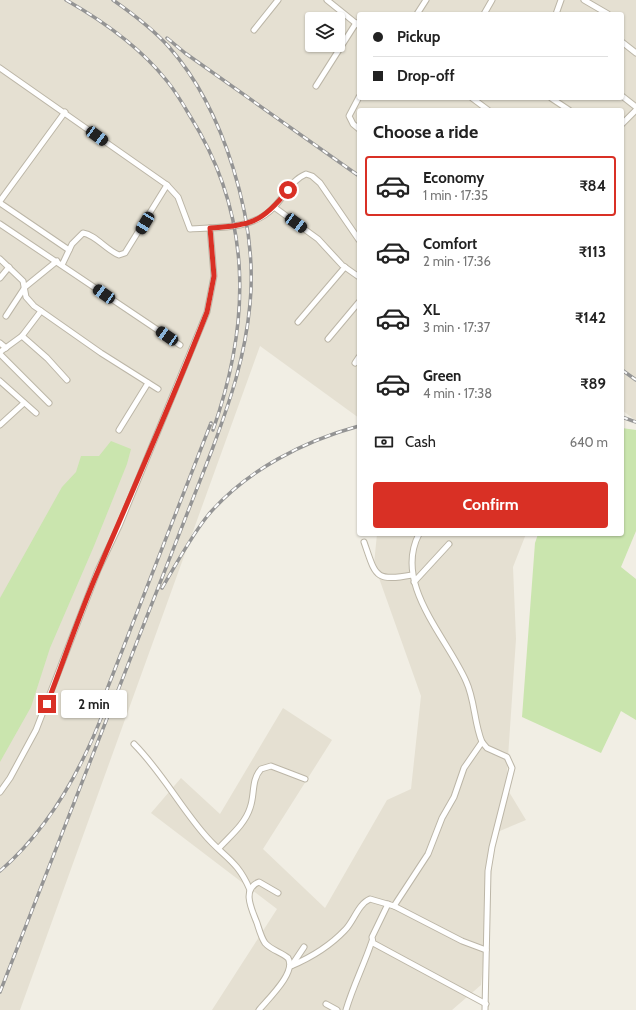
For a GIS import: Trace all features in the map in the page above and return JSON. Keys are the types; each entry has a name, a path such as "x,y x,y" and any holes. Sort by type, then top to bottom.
{"street":[{"path":"254,30 278,0"},
{"path":"327,0 357,23"},
{"path":"418,12 426,0"},
{"path":"485,12 491,0"},
{"path":"557,12 561,0"},
{"path":"584,0 605,12"},
{"path":"316,86 357,25"},
{"path":"624,44 636,53"},
{"path":"0,68 65,112 167,185 178,197 190,229 246,224 263,216 274,207 294,181 306,174 312,176 320,183 357,237"},
{"path":"624,98 636,108 624,122"},
{"path":"357,100 349,116 353,124 357,127"},
{"path":"475,100 485,108"},
{"path":"554,100 566,108"},
{"path":"65,112 0,202 69,250"},
{"path":"62,265 78,236 83,233 88,234 119,255 125,253 167,185"},
{"path":"274,207 318,239 345,267 357,276"},
{"path":"0,224 180,345"},
{"path":"0,792 17,767 36,730 68,650 79,618 207,312 214,276 210,228"},
{"path":"0,259 23,281 26,297 41,311 101,353 158,389"},
{"path":"6,316 25,287 57,261"},
{"path":"0,278 9,267"},
{"path":"298,322 345,267"},
{"path":"328,339 357,304"},
{"path":"41,311 22,336 0,353 49,403"},
{"path":"22,336 47,358 67,380"},
{"path":"0,343 6,348"},
{"path":"0,381 36,413"},
{"path":"119,430 148,383"},
{"path":"0,425 24,403"},
{"path":"418,536 414,544 411,559 412,574 419,598 452,653 466,681 473,700 482,742 487,748 507,757 512,768 492,847 488,872 485,1010"},
{"path":"364,542 374,571 380,576 394,578 412,574"},
{"path":"414,582 449,544"},
{"path":"394,906 428,854 442,818 454,796 464,768 482,742"},
{"path":"134,744 161,775 204,834 240,870 250,890 250,904 262,938 272,949 288,958 291,966"},
{"path":"219,848 243,820 250,809 256,778 261,769 271,766 305,779"},
{"path":"250,890 259,882 278,893"},
{"path":"291,966 316,955 335,940 353,922 365,901 375,900 394,906 462,941 486,950"},
{"path":"346,1010 372,941 372,937 388,904"},
{"path":"372,941 486,1004"},
{"path":"259,1010 289,974 291,966 304,947"},
{"path":"326,1004 338,1010"}],"shaded area":[{"path":"0,0 636,0 636,421 624,412 624,108 357,108 357,417 260,346 20,1010 0,1010"},
{"path":"377,536 525,536 513,567 516,639 506,787 526,820 495,833 481,985 452,1010 212,1010 277,909 151,813 181,778 220,814 283,708 332,740 263,849 325,908 387,800 411,789 421,696 374,564"}],"green space":[{"path":"624,428 636,430 636,531 621,567 636,579 636,720 621,711 601,753 522,717 535,543 537,536 624,536"},
{"path":"111,441 131,449 127,464 94,546 50,648 31,707 0,762 0,598 62,487 76,472 81,456 99,456"}],"railway":[{"path":"66,0 94,17 133,46 167,81 185,107 211,154 226,192 235,231 239,270 239,310 234,349 226,390 213,430"},
{"path":"0,992 219,432 241,361 248,324 251,272 248,238 242,203 233,168 221,134 206,102 189,72 169,47 142,22 113,0"},
{"path":"167,38 185,53 357,175"},
{"path":"624,371 636,380"},
{"path":"624,418 636,422"},
{"path":"97,715 211,423"},
{"path":"162,588 202,522 224,498 241,484 278,459 318,440 357,427"},
{"path":"0,871 34,836 63,796 86,753 105,708"}],"route":[{"path":"47,704 81,611 98,570 119,526 207,312 214,276 210,228 246,224 263,216 274,207 288,190"}]}
